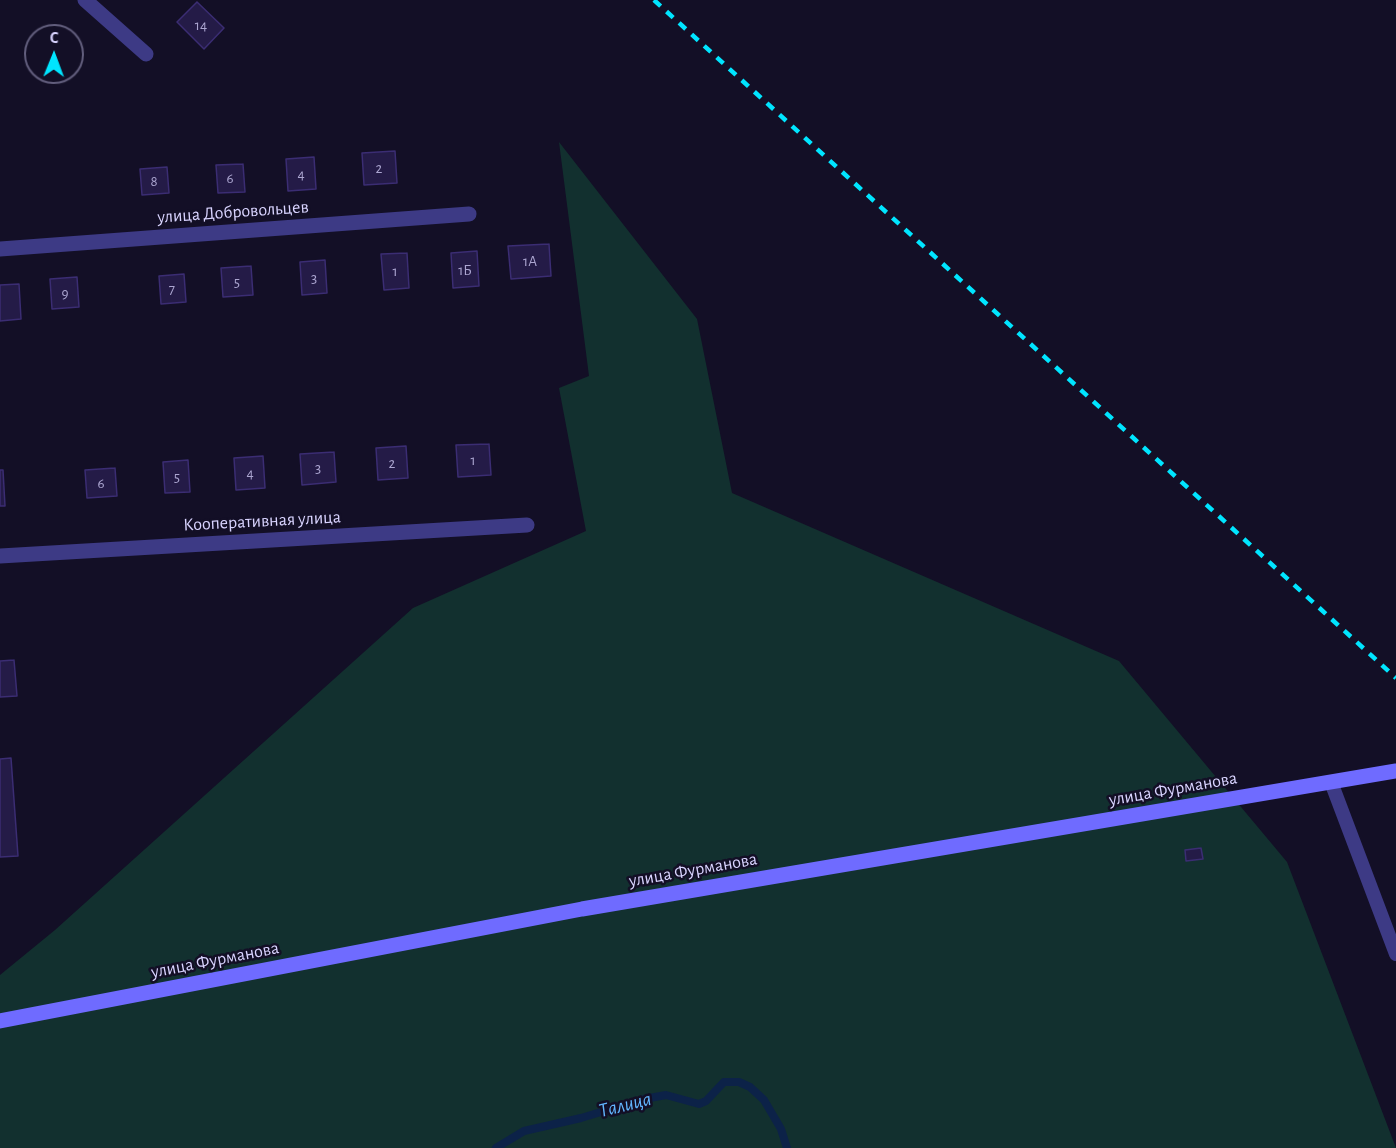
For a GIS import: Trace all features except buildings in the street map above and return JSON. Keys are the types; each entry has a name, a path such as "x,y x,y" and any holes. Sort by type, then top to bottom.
{"main road":[{"name":"улица Фурманова","path":"0,1021 582,909 1396,771"}],"street":[{"path":"85,0 146,54"},
{"name":"улица Добровольцев","path":"0,249 470,214"},
{"name":"Кооперативная улица","path":"0,556 526,525"}],"lane":[{"path":"1331,782 1396,954"}],"green space":[{"path":"559,142 697,319 732,493 1119,661 1287,862 1396,1148 0,1148 0,975 55,930 413,608 586,531 559,388 589,376"}],"waterway":[{"name":"Талица","path":"496,1148 524,1131 581,1118 644,1099 666,1095 699,1104 706,1101 724,1082 739,1082 750,1087 764,1100 781,1129 787,1148"}],"railway":[{"path":"654,0 1396,678"}]}
